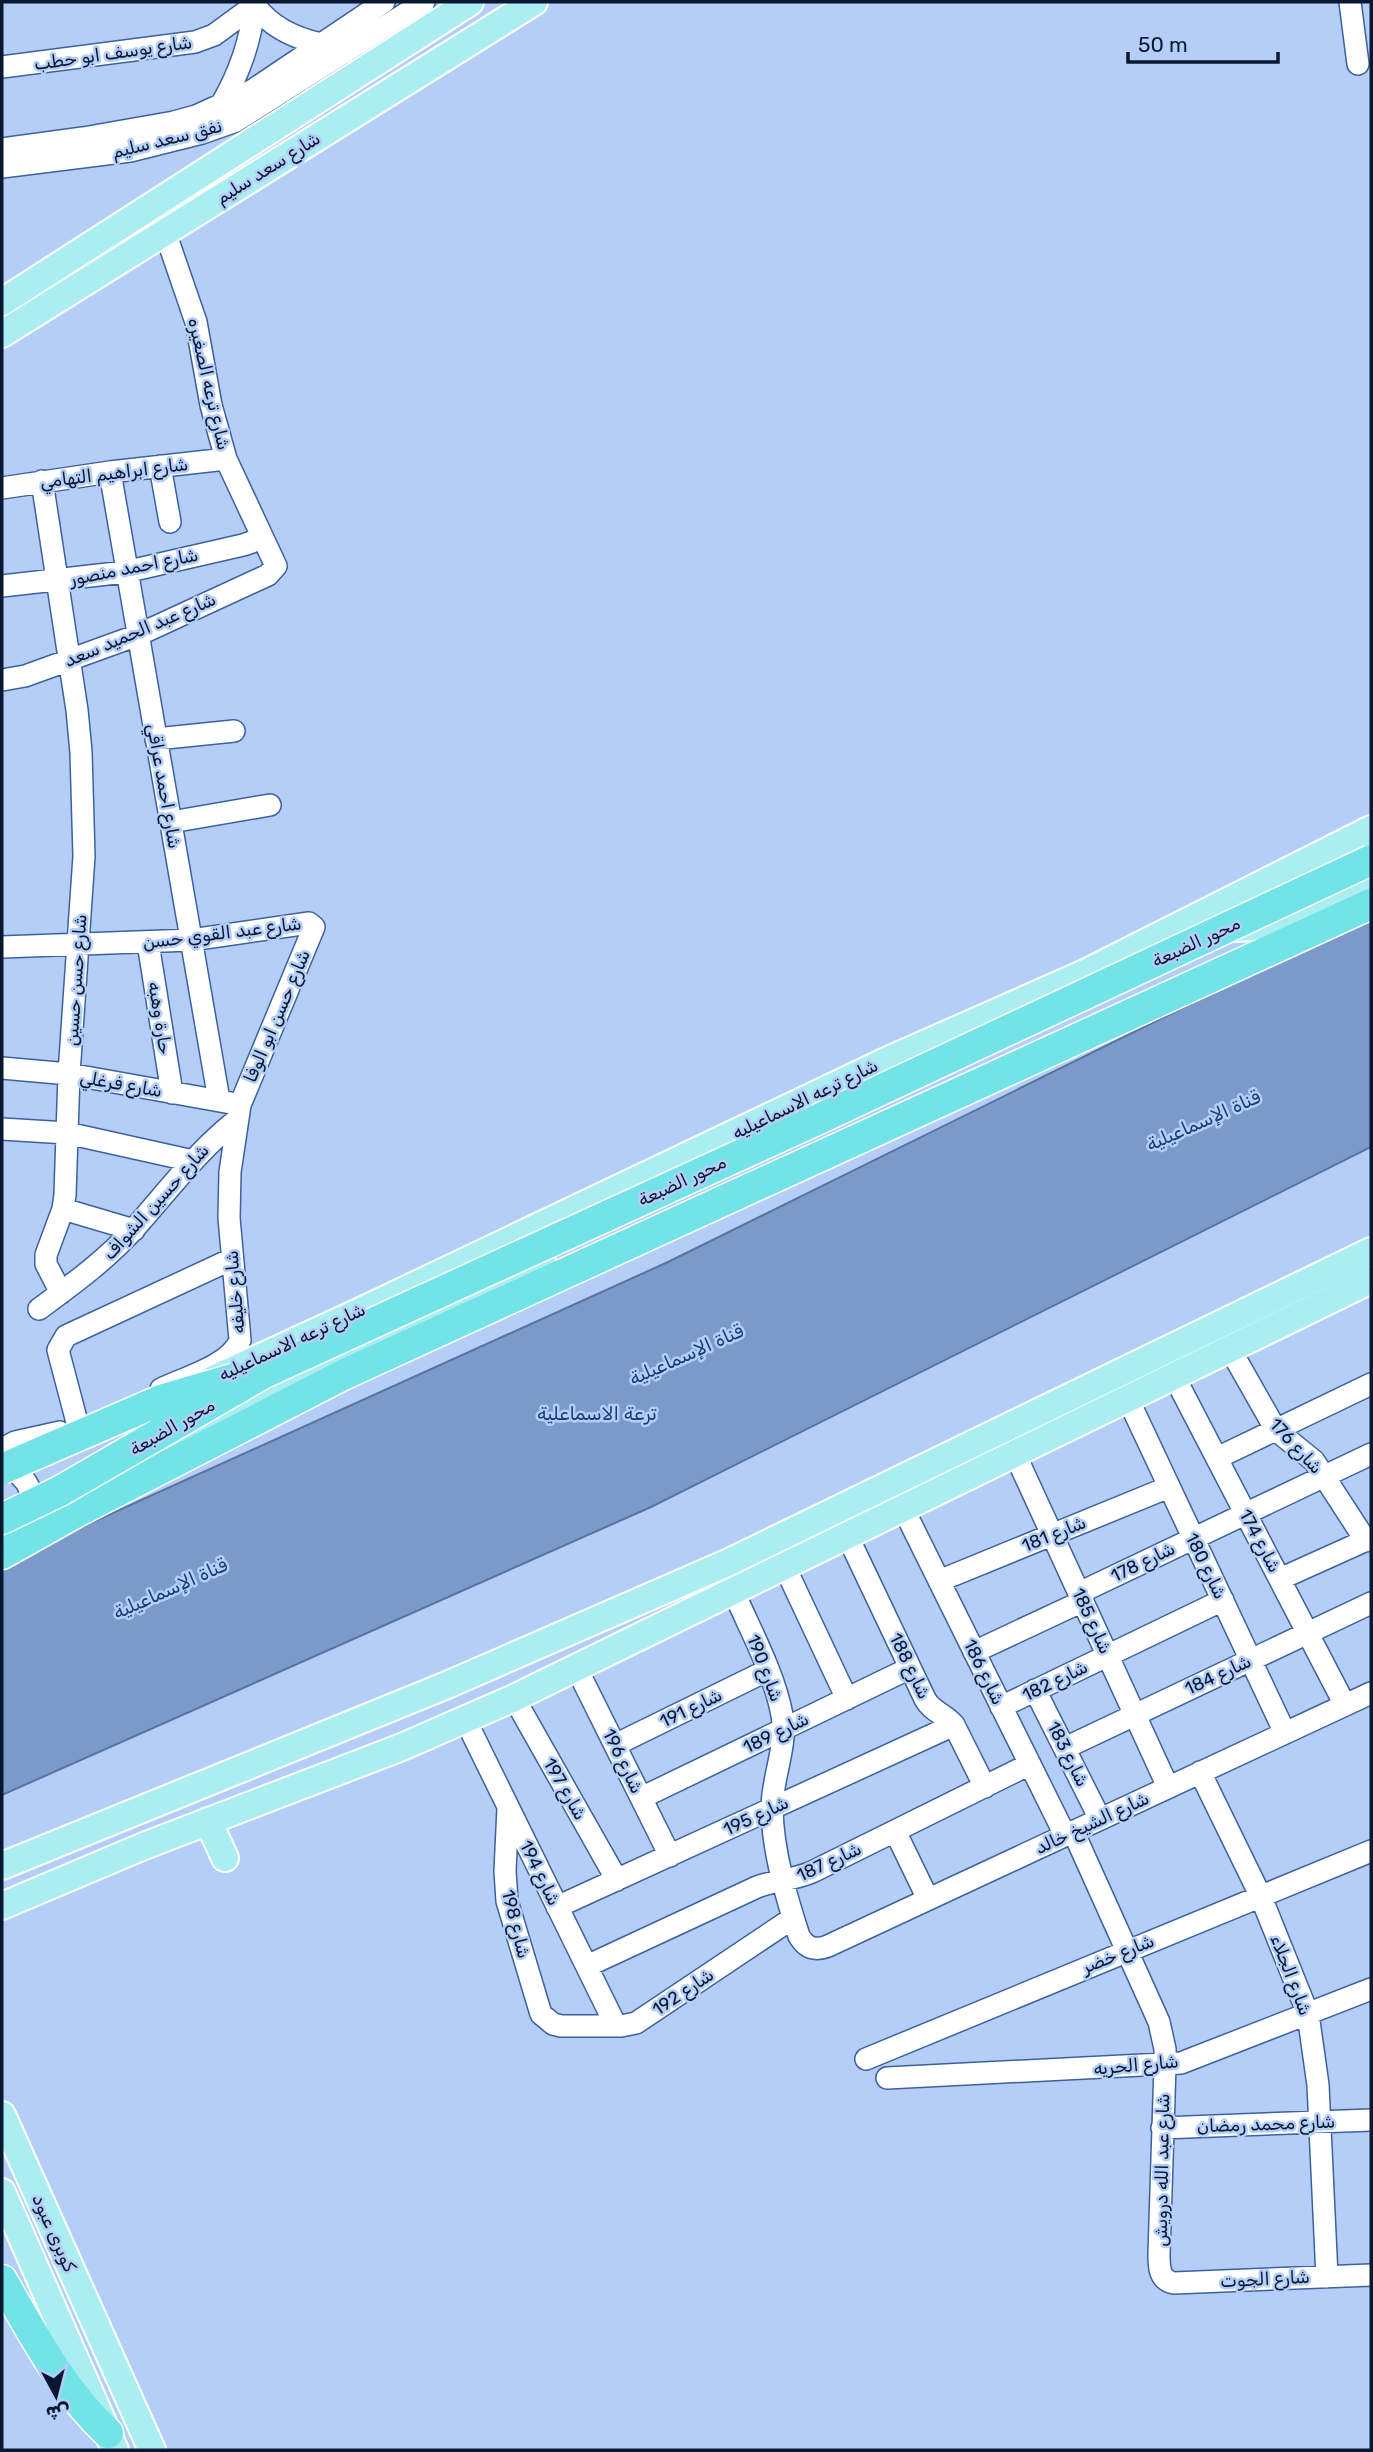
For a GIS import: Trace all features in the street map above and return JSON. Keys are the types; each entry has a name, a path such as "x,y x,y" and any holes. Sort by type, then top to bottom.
{"highway":[{"name":"محور الضبعة","path":"2,1519 60,1491 264,1373 810,1122 1371,858"},
{"name":"محور الضبعة","path":"2,1554 75,1513 343,1375 1371,904"},
{"path":"2,1469 161,1400 206,1386 264,1373"},
{"path":"2,2280 64,2363 77,2402 111,2442"}],"main road":[{"name":"شارع سعد سليم","path":"2,302 470,2"},
{"name":"شارع سعد سليم","path":"2,334 534,2"},
{"name":"شارع ترعه الاسماعيليه","path":"2,1452 73,1441 107,1428 363,1310 886,1061 1084,973 1371,829"},
{"name":"شارع ترعه الاسماعيليه","path":"2,1528 244,1406 743,1163 1237,928 1371,858"},
{"path":"1237,928 1267,926 1296,919 1371,884"},
{"path":"2,1866 423,1696 727,1563 1371,1251"},
{"path":"2,1906 208,1821 402,1747 514,1698 1371,1280"},
{"path":"208,1821 225,1858"},
{"name":"كوبرى عبود","path":"2,2115 152,2450"},
{"name":"كوبرى عبود","path":"2,2192 64,2363"}],"street":[{"path":"2,149 174,122 221,105 253,90 384,2"},
{"name":"نفق سعد سليم","path":"2,167 130,151 202,134 236,121 424,2"},
{"path":"1350,2 1358,64"},
{"path":"254,3 272,22 291,35 321,44"},
{"path":"221,105 235,82 245,57 252,32 254,3"},
{"name":"شارع يوسف ابو حطب","path":"2,67 195,42 214,35 254,3"},
{"name":"شارع ترعه الصغيره","path":"165,232 196,322 211,405 226,459 275,562 274,570"},
{"name":"شارع ابراهيم التهامي","path":"2,488 226,459"},
{"path":"160,466 170,522"},
{"name":"شارع احمد عراقي","path":"110,472 125,572 191,940 232,1108"},
{"name":"شارع حسن حسين","path":"42,481 77,710 85,856 69,1074 63,1209 46,1255 46,1264 61,1293"},
{"name":"شارع احمد منصور","path":"2,586 125,572 243,545 252,542 261,534"},
{"name":"شارع عبد الحميد سعد","path":"2,680 25,676 138,635 274,570"},
{"path":"156,739 234,731"},
{"path":"171,822 270,805"},
{"name":"شارع عبد القوي حسن","path":"2,947 148,943 191,940 309,923 314,927"},
{"name":"شارع حسن ابو الوفا","path":"232,1108 314,927"},
{"name":"حارة وهبه","path":"148,943 172,1093"},
{"name":"شارع فرغلي","path":"2,1068 69,1074 172,1093 232,1108"},
{"name":"شارع خليفه","path":"2,1452 15,1442 78,1426 231,1355 237,1348 240,1331 229,1217 232,1108"},
{"name":"شارع حسين الشواف","path":"40,1309 99,1264 134,1230 206,1145 232,1108"},
{"path":"2,1129 67,1133 193,1161"},
{"path":"63,1209 134,1230"},
{"path":"78,1426 58,1350 66,1336 232,1259"},
{"name":"شارع 176","path":"1230,1349 1276,1430 1290,1443 1303,1450 1368,1539"},
{"name":"شارع 174","path":"1174,1376 1345,1705"},
{"path":"1217,1458 1371,1384"},
{"name":"شارع 180","path":"1128,1399 1285,1733"},
{"path":"2,1452 26,1482 40,1508"},
{"name":"شارع 185","path":"1015,1454 1168,1787"},
{"name":"شارع 178","path":"974,1652 1245,1512 1371,1454"},
{"name":"شارع 181","path":"939,1581 1169,1487"},
{"name":"شارع 186","path":"903,1508 1030,1764 1069,1833"},
{"name":"شارع 188","path":"847,1535 929,1706 950,1719 985,1787"},
{"path":"1280,1579 1368,1539"},
{"path":"784,1565 847,1699"},
{"name":"شارع 190","path":"733,1590 768,1671 783,1717 782,1747 772,1809 782,1882 799,1936 803,1944 811,1948"},
{"name":"شارع 182","path":"1002,1707 1223,1600"},
{"name":"شارع 184","path":"1065,1748 1371,1603"},
{"name":"شارع 196","path":"576,1667 670,1856"},
{"name":"شارع 189","path":"641,1798 910,1668"},
{"name":"شارع 191","path":"615,1745 768,1671"},
{"name":"شارع 183","path":"1035,1690 1100,1819"},
{"name":"شارع الشيخ خالد","path":"811,1948 820,1949 1371,1693"},
{"name":"شارع 197","path":"514,1698 617,1880"},
{"name":"شارع 194","path":"465,1719 616,2026"},
{"name":"شارع 195","path":"557,1907 954,1725"},
{"name":"شارع 187","path":"587,1966 768,1883 782,1882 813,1872 1030,1764"},
{"name":"شارع الجلاء","path":"1200,1773 1261,1897 1308,2014 1318,2085 1327,2277"},
{"name":"شارع 198","path":"508,1808 505,1871 507,1901 541,2014 553,2024 561,2026"},
{"path":"895,1831 928,1899"},
{"name":"شارع عبد الله درويش","path":"1069,1833 1159,2022 1165,2049 1159,2264 1162,2277"},
{"name":"شارع خضر","path":"866,2059 1371,1851"},
{"name":"شارع 192","path":"561,2026 629,2025 643,2019 793,1918"},
{"name":"شارع الحريه","path":"887,2078 1165,2065 1196,2057 1371,1989"},
{"name":"شارع محمد رمضان","path":"1162,2128 1371,2120"},
{"name":"شارع الجوت","path":"1162,2277 1174,2284 1371,2275"}],"water":[{"name":"ترعة الاسماعلية","path":"1371,915 1371,1147 651,1507 2,1795 2,1563 668,1262"}],"water label":[{"name":"قناة الإسماعيلية","path":"1203,1120"},
{"name":"قناة الإسماعيلية","path":"686,1354"},
{"name":"قناة الإسماعيلية","path":"170,1588"}]}
